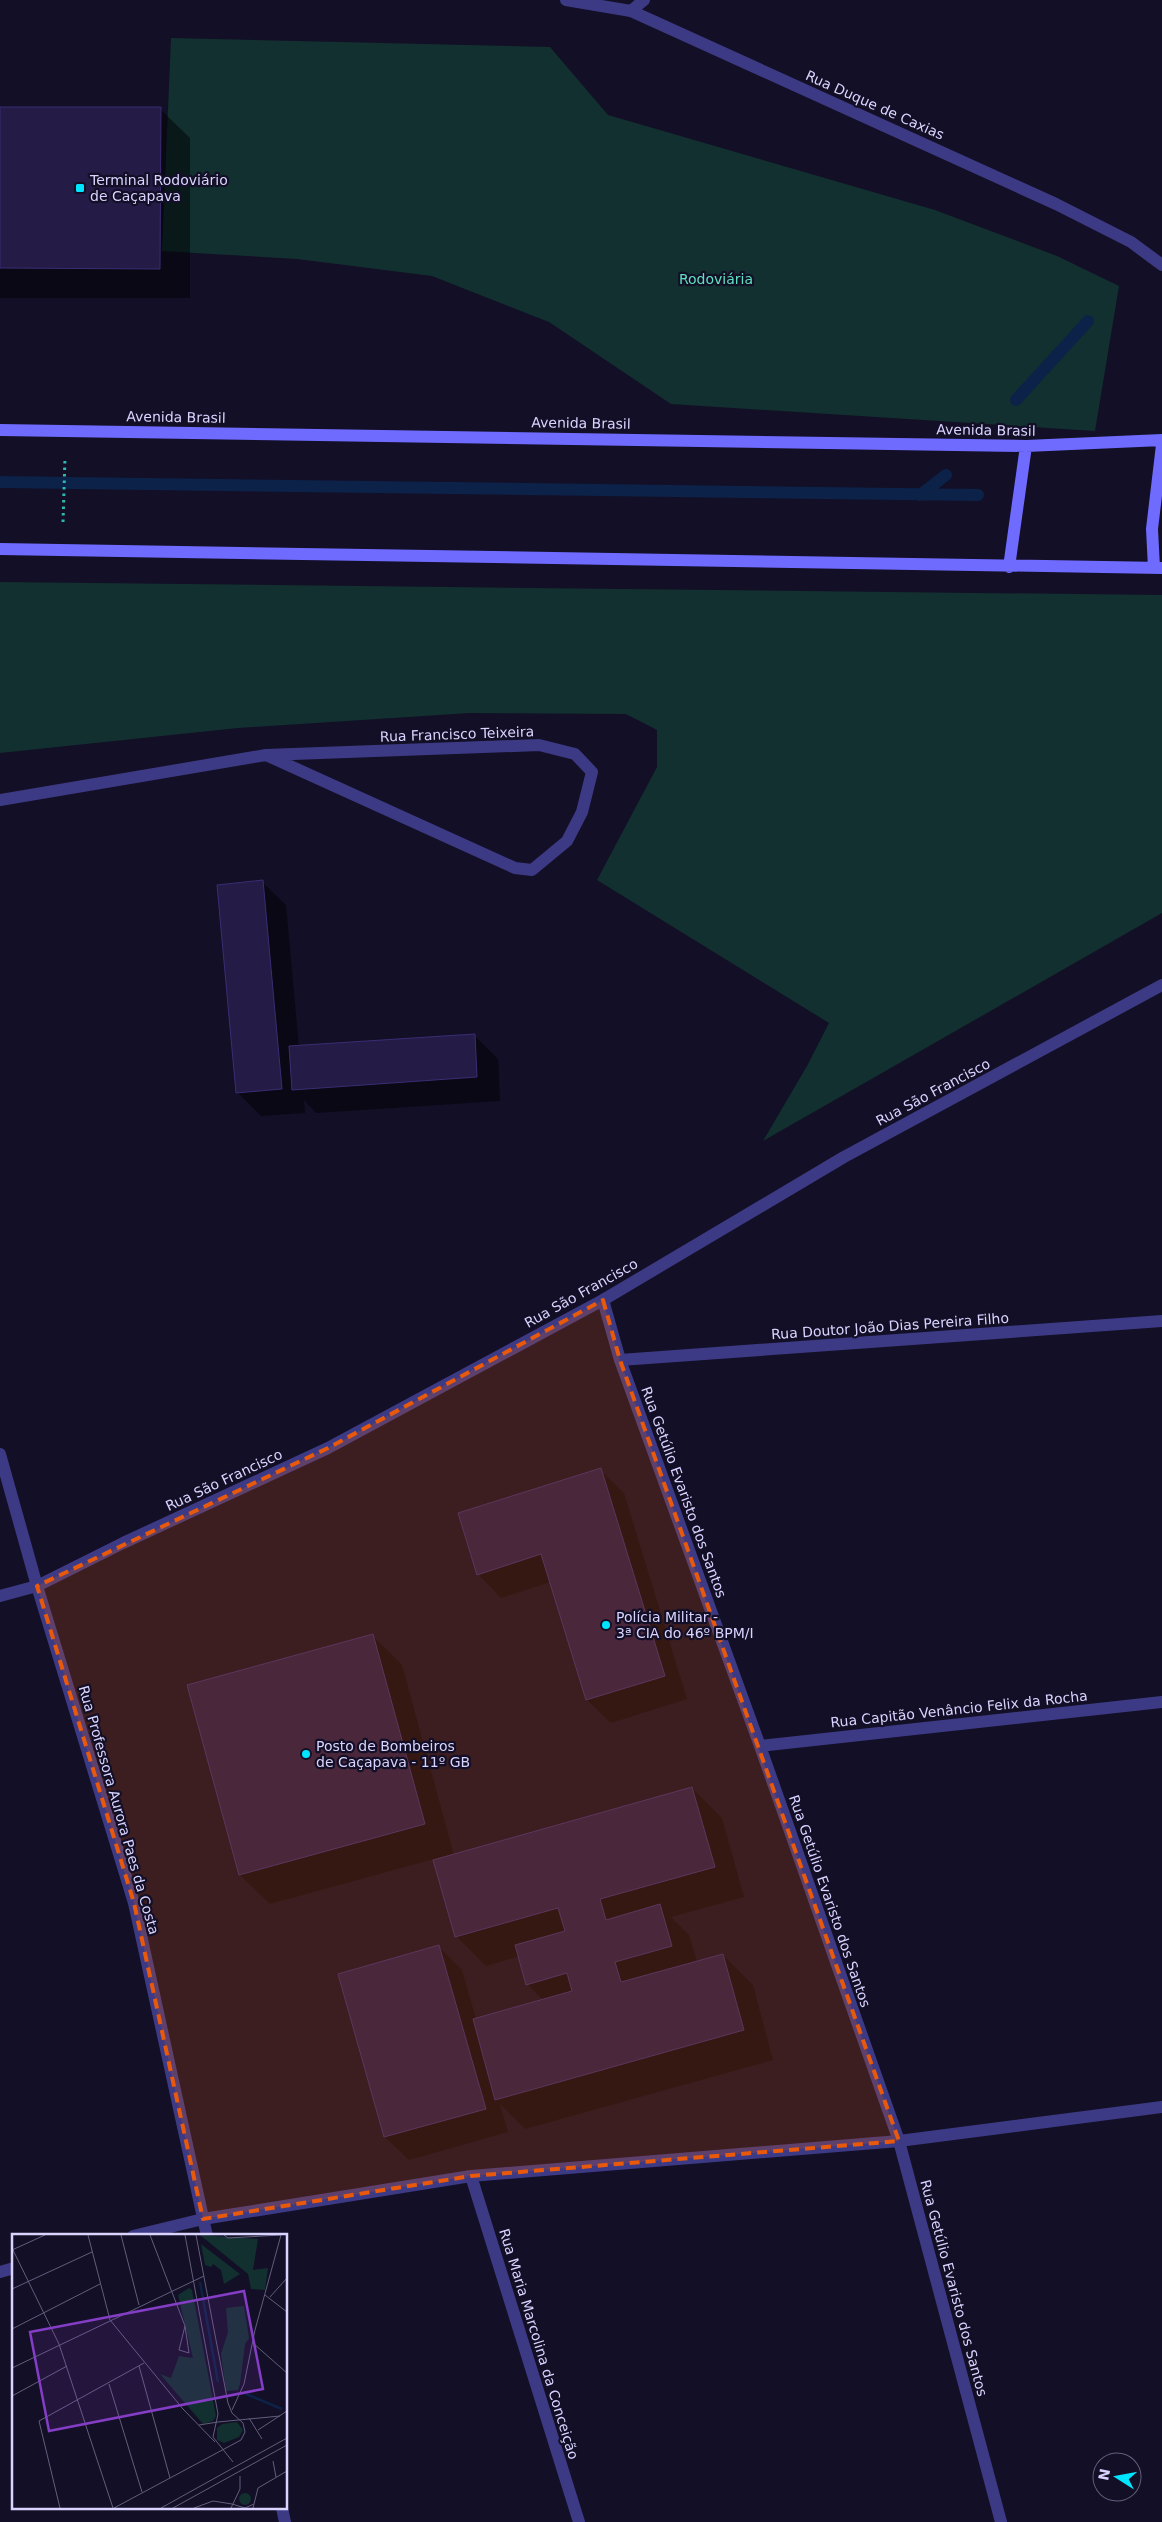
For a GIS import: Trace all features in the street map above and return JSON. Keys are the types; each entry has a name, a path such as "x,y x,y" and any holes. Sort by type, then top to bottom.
{"main road":[{"name":"Avenida Brasil","path":"0,430 1026,446 1162,440"},
{"path":"0,549 1158,568 1152,529 1162,444"},
{"path":"1009,567 1026,446"}],"street":[{"name":"Rua Duque de Caxias","path":"566,0 631,11 1056,204 1131,242 1162,265"},
{"path":"631,11 644,0"},
{"name":"Rua Francisco Teixeira","path":"0,800 266,755 539,745 575,754 592,772 582,812 567,840 532,870 515,868 266,755"},
{"name":"Rua São Francisco","path":"0,1596 37,1586 123,1543 328,1448 603,1300 844,1157 1162,985"},
{"name":"Rua Getúlio Evaristo dos Santos","path":"603,1300 620,1360 760,1746 899,2141 1001,2522"},
{"name":"Rua Doutor João Dias Pereira Filho","path":"620,1360 1162,1321"},
{"name":"Rua Professora Aurora Paes da Costa","path":"0,1454 37,1586 134,1903 207,2234"},
{"name":"Rua Capitão Venâncio Felix da Rocha","path":"760,1746 1162,1702"},
{"path":"141,2234 203,2219 471,2176 899,2141 1162,2107"},
{"name":"Rua Maria Marcolina da Conceição","path":"471,2176 579,2522"}],"path":[{"path":"64,511 65,458"}],"highlighted area":[{"path":"603,1300 620,1360 899,2141 471,2176 203,2219 134,1903 37,1586 328,1448"}],"green space":[{"name":"Rodoviária","path":"171,38 550,47 608,115 935,210 1057,256 1119,286 1095,431 671,404 549,322 432,276 297,259 162,251"},
{"path":"0,582 1162,595 1162,913 763,1141 807,1066 829,1023 597,880 657,767 657,730 626,714 470,713 238,728 0,753"}],"building":[{"name":"Terminal Rodoviário de Caçapava","path":"0,107 161,107 160,269 0,268"},
{"path":"263,880 282,1089 236,1093 217,885"},
{"path":"475,1034 477,1077 292,1090 289,1046"},
{"name":"Polícia Militar - 3ª CIA do 46º BPM/I","path":"601,1468 665,1676 586,1700 541,1554 477,1575 458,1513"},
{"name":"Posto de Bombeiros de Caçapava - 11º GB","path":"373,1634 425,1824 239,1875 187,1685"},
{"path":"692,1787 715,1867 600,1899 606,1920 660,1904 672,1946 615,1962 621,1982 723,1954 744,2030 495,2100 473,2019 572,1991 567,1973 526,1985 515,1945 565,1931 558,1908 455,1937 433,1860"},
{"path":"439,1945 486,2109 384,2137 338,1974"}],"waterway":[{"path":"1016,400 1088,321"},
{"path":"920,495 946,475"},
{"path":"0,482 978,495"}],"place":[{"name":"Terminal Rodoviário de Caçapava","path":"80,188"},
{"name":"Polícia Militar - 3ª CIA do 46º BPM/I","path":"606,1625"},
{"name":"Posto de Bombeiros de Caçapava - 11º GB","path":"306,1754"}]}
